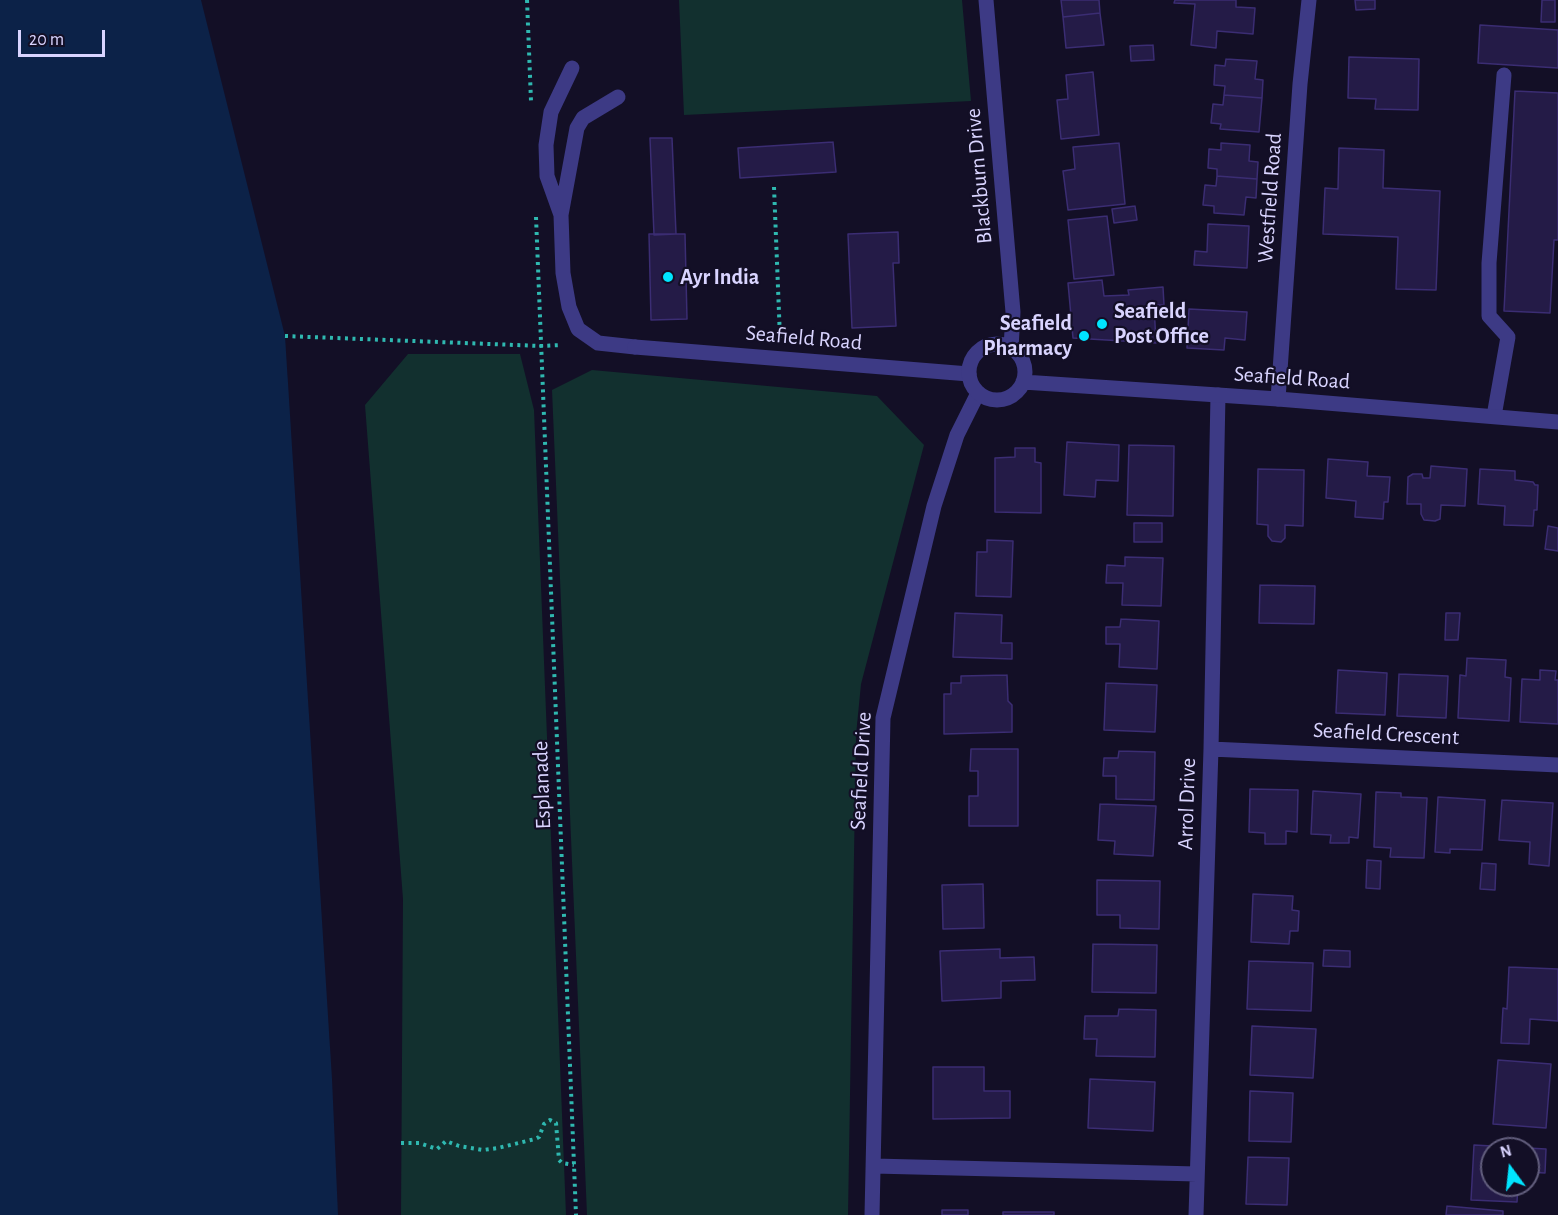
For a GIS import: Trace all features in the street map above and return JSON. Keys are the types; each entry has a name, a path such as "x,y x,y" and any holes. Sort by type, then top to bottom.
{"street":[{"name":"Blackburn Drive","path":"986,0 1013,312 1011,349"},
{"name":"Westfield Road","path":"1278,399 1300,84 1309,0"},
{"path":"561,215 547,176 546,145 551,111 572,68"},
{"path":"1494,416 1508,337 1489,316 1489,263 1504,75"},
{"path":"561,215 577,128 583,118 618,96"},
{"name":"Seafield Road","path":"561,215 563,273 569,307 578,329 598,343 969,374"},
{"path":"995,345 1011,349 1022,360 1024,367 1023,382 1018,390 1004,399 994,400 978,393 970,381 969,374 970,365 979,351 995,345"},
{"name":"Seafield Road","path":"1023,382 1278,399 1558,422"},
{"name":"Seafield Drive","path":"872,1215 883,718 934,506 957,435 978,393"},
{"name":"Arrol Drive","path":"1196,1215 1211,749 1218,395"},
{"name":"Seafield Crescent","path":"1211,749 1558,765"},
{"path":"873,1166 1197,1174"}],"path":[{"path":"774,187 780,359"},
{"path":"285,336 541,346"},
{"name":"Esplanade","path":"541,353 576,1215"},
{"path":"401,1143 419,1143 437,1149 446,1141 483,1150 498,1148 536,1139 544,1124 550,1120 556,1123 559,1160 574,1165"}],"green space":[{"path":"679,0 962,0 971,101 684,115"},
{"path":"408,354 520,354 534,410 566,1215 401,1215 403,899 365,405"},
{"path":"592,370 877,396 924,445 861,684 856,735 848,1215 587,1215 552,390"}],"water":[{"path":"0,0 201,0 285,336 332,1079 338,1215 0,1215"}],"building":[{"path":"1061,0 1099,0 1100,13 1063,17"},
{"path":"1175,0 1236,0 1236,7 1255,8 1253,34 1217,31 1216,48 1191,45 1195,4 1174,3"},
{"path":"1355,0 1375,0 1375,9 1356,10"},
{"path":"1542,0 1555,0 1555,22 1541,22"},
{"path":"1100,13 1104,45 1066,48 1063,17"},
{"path":"1480,25 1558,30 1558,68 1478,63"},
{"path":"1153,45 1154,60 1131,61 1130,46"},
{"path":"1349,57 1419,59 1418,110 1375,109 1376,99 1348,98"},
{"path":"1226,59 1257,61 1255,79 1263,80 1262,98 1224,95 1225,86 1214,85 1215,65 1225,66"},
{"path":"1093,72 1099,135 1061,139 1057,100 1068,99 1066,75"},
{"path":"1515,91 1558,93 1558,240 1554,240 1550,313 1504,311"},
{"path":"1224,95 1262,98 1259,132 1220,129 1221,124 1211,123 1213,104 1223,105"},
{"path":"650,138 672,138 676,234 654,235"},
{"path":"833,142 836,172 740,178 738,148"},
{"path":"1119,143 1125,204 1068,210 1063,171 1075,169 1073,147"},
{"path":"1221,143 1250,145 1249,161 1258,162 1257,179 1217,176 1217,169 1208,168 1209,149 1221,150"},
{"path":"1339,148 1384,150 1383,188 1440,191 1436,290 1396,289 1398,237 1323,234 1325,188 1338,189"},
{"path":"1217,176 1257,179 1256,198 1246,197 1244,215 1214,213 1214,206 1203,205 1205,185 1216,186"},
{"path":"1135,206 1137,220 1114,223 1112,209"},
{"path":"1107,216 1114,275 1074,279 1068,220"},
{"path":"1208,224 1249,226 1247,268 1194,265 1195,251 1207,252"},
{"path":"898,232 899,263 893,263 896,326 852,328 848,234"},
{"name":"Ayr India","path":"649,234 685,234 687,319 651,320"},
{"path":"1102,280 1104,296 1129,295 1128,290 1163,287 1164,305 1154,305 1156,343 1073,338 1068,283"},
{"path":"1189,309 1247,312 1245,340 1225,338 1224,350 1187,348"},
{"path":"1067,442 1119,445 1118,481 1096,480 1095,497 1064,495"},
{"path":"1129,445 1174,446 1173,516 1127,515"},
{"path":"1015,448 1035,448 1035,462 1041,463 1041,513 995,512 995,458 1015,457"},
{"path":"1328,459 1368,462 1367,476 1390,477 1388,502 1384,502 1383,519 1355,517 1356,501 1326,498"},
{"path":"1431,466 1467,469 1465,506 1441,505 1440,519 1435,521 1424,520 1421,514 1421,504 1407,504 1408,477 1413,474 1422,474 1423,478 1430,478"},
{"path":"1258,469 1304,470 1303,526 1285,525 1285,538 1281,542 1272,541 1268,536 1268,525 1257,524"},
{"path":"1480,469 1515,471 1515,480 1533,482 1538,485 1537,510 1534,510 1533,526 1504,525 1505,506 1478,504"},
{"path":"1134,523 1162,523 1162,542 1134,542"},
{"path":"1548,526 1558,528 1558,551 1545,549"},
{"path":"987,540 1013,541 1011,597 976,596 977,552 987,552"},
{"path":"1125,557 1163,558 1161,606 1122,605 1123,583 1106,583 1107,565 1125,566"},
{"path":"1260,585 1315,586 1314,624 1259,623"},
{"path":"955,613 1002,615 1001,643 1012,643 1012,659 953,657"},
{"path":"1446,613 1460,613 1458,640 1445,640"},
{"path":"1121,619 1159,621 1157,669 1119,667 1120,644 1106,644 1106,627 1120,627"},
{"path":"1467,658 1506,660 1505,677 1511,678 1509,721 1458,718 1460,675 1466,676"},
{"path":"1338,670 1387,673 1385,715 1336,713"},
{"path":"1540,670 1556,671 1558,724 1520,722 1522,679 1540,680"},
{"path":"1399,674 1448,676 1446,718 1397,716"},
{"path":"1007,675 1008,701 1012,705 1012,732 944,734 944,694 951,694 951,683 961,683 961,676"},
{"path":"1106,683 1157,685 1155,732 1104,730"},
{"path":"971,749 1018,749 1018,826 969,826 969,796 978,796 978,771 970,771"},
{"path":"1119,751 1155,752 1154,800 1116,799 1116,776 1103,776 1104,758 1118,758"},
{"path":"1250,789 1298,790 1297,832 1286,831 1286,844 1265,844 1265,833 1249,832"},
{"path":"1313,791 1361,794 1358,838 1349,837 1349,843 1330,843 1331,835 1311,834"},
{"path":"1376,792 1401,793 1401,797 1427,798 1424,858 1390,857 1391,848 1374,847"},
{"path":"1438,797 1485,800 1482,850 1450,849 1450,853 1435,852"},
{"path":"1502,800 1553,803 1549,866 1529,864 1530,842 1499,840"},
{"path":"1100,804 1156,806 1153,856 1114,854 1115,841 1098,840"},
{"path":"1367,860 1381,861 1380,889 1366,888"},
{"path":"1482,863 1496,864 1495,890 1480,889"},
{"path":"1097,880 1160,881 1159,929 1120,928 1120,915 1097,915"},
{"path":"983,884 984,928 943,929 942,885"},
{"path":"1253,894 1293,896 1292,910 1299,911 1298,931 1290,931 1289,944 1251,942"},
{"path":"1093,944 1157,945 1156,993 1092,992"},
{"path":"1000,949 1000,958 1034,957 1035,980 1001,981 1001,998 942,1001 940,951"},
{"path":"1324,950 1350,951 1350,967 1323,966"},
{"path":"1249,961 1313,963 1311,1011 1247,1009"},
{"path":"1509,967 1558,969 1558,1021 1530,1019 1529,1044 1501,1043 1503,1008 1507,1009"},
{"path":"1119,1009 1156,1010 1155,1057 1096,1056 1097,1039 1084,1039 1085,1016 1118,1016"},
{"path":"1252,1026 1316,1029 1313,1078 1250,1075"},
{"path":"1498,1060 1551,1064 1546,1128 1493,1124"},
{"path":"933,1067 984,1067 984,1091 1010,1091 1010,1118 933,1119"},
{"path":"1090,1079 1155,1082 1153,1131 1088,1128"},
{"path":"1250,1091 1293,1093 1291,1142 1249,1141"},
{"path":"1474,1145 1480,1145 1480,1197 1517,1197 1517,1202 1471,1200"},
{"path":"1540,1149 1546,1149 1545,1173 1540,1173"},
{"path":"1248,1157 1289,1158 1287,1205 1246,1204"},
{"path":"1447,1206 1503,1211 1503,1215 1446,1215"},
{"path":"942,1210 968,1210 968,1215 942,1215"},
{"path":"1003,1212 1054,1212 1054,1215 1003,1215"}],"place":[{"name":"Ayr India","path":"668,277"},
{"name":"Seafield Post Office","path":"1102,324"},
{"name":"Seafield Pharmacy","path":"1084,336"}]}
